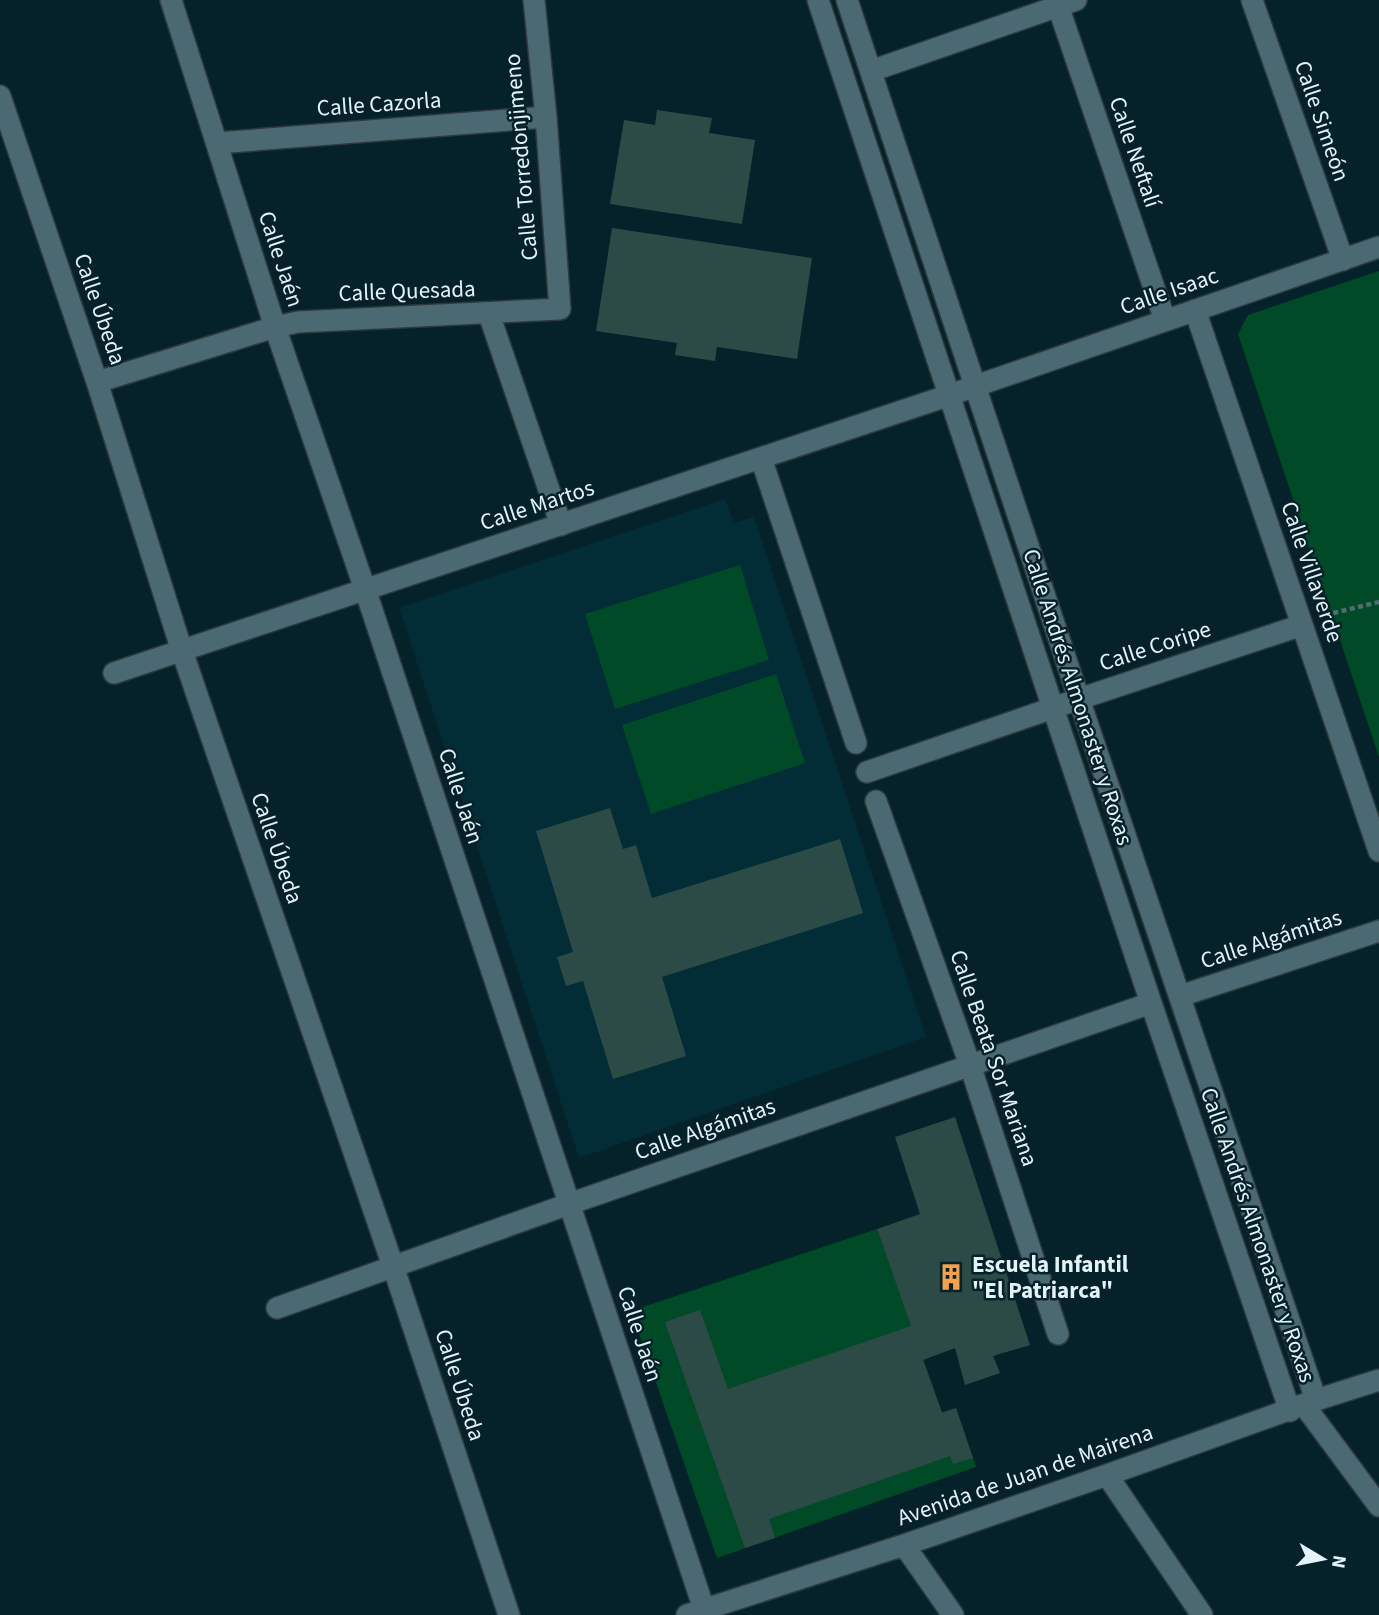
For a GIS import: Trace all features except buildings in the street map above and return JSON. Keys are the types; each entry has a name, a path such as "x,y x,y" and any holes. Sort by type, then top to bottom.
{"street":[{"name":"Calle Jaén","path":"171,0 275,327 569,1204 700,1613"},
{"name":"Calle Torredonjimeno","path":"534,0 546,117 560,309"},
{"name":"Calle Andrés Almonaster y Roxas","path":"818,0 1151,1003 1304,1405"},
{"name":"Calle Andrés Almonaster y Roxas","path":"847,0 1180,996 1304,1405"},
{"name":"Calle Simeón","path":"1252,0 1343,260"},
{"path":"871,71 1063,2"},
{"name":"Calle Neftalí","path":"1063,2 1165,320"},
{"name":"Calle Úbeda","path":"0,96 97,382 182,651 393,1266 509,1615"},
{"name":"Calle Cazorla","path":"217,142 546,117"},
{"name":"Calle Isaac","path":"975,386 1379,247"},
{"name":"Calle Quesada","path":"97,382 275,327 316,321 560,309"},
{"name":"Calle Villaverde","path":"1195,310 1379,851"},
{"path":"489,314 561,525"},
{"name":"Calle Martos","path":"114,673 975,386"},
{"path":"761,458 856,743"},
{"name":"Calle Coripe","path":"867,772 1302,625"},
{"name":"Calle Beata Sor Mariana","path":"876,801 970,1065 1058,1334"},
{"name":"Calle Algámitas","path":"1180,996 1379,931"},
{"name":"Calle Algámitas","path":"276,1308 1151,1003"},
{"name":"Avenida de Juan de Mairena","path":"700,1613 1379,1380"},
{"path":"1304,1405 1379,1506"},
{"path":"1107,1475 1202,1615"},
{"path":"904,1545 953,1615"}],"path":[{"path":"1302,625 1331,613 1379,602"}],"shaded area":[{"path":"725,499 734,523 754,517 926,1037 579,1158 399,608"}],"green space":[{"path":"1379,271 1379,757 1238,334 1248,315"},
{"path":"740,565 769,660 615,709 585,614"},
{"path":"776,674 805,763 651,814 622,725"},
{"path":"877,1229 942,1412 956,1408 976,1467 717,1558 631,1311"}],"place":[{"name":"Escuela Infantil \"El Patriarca\"","path":"951,1277"}]}
